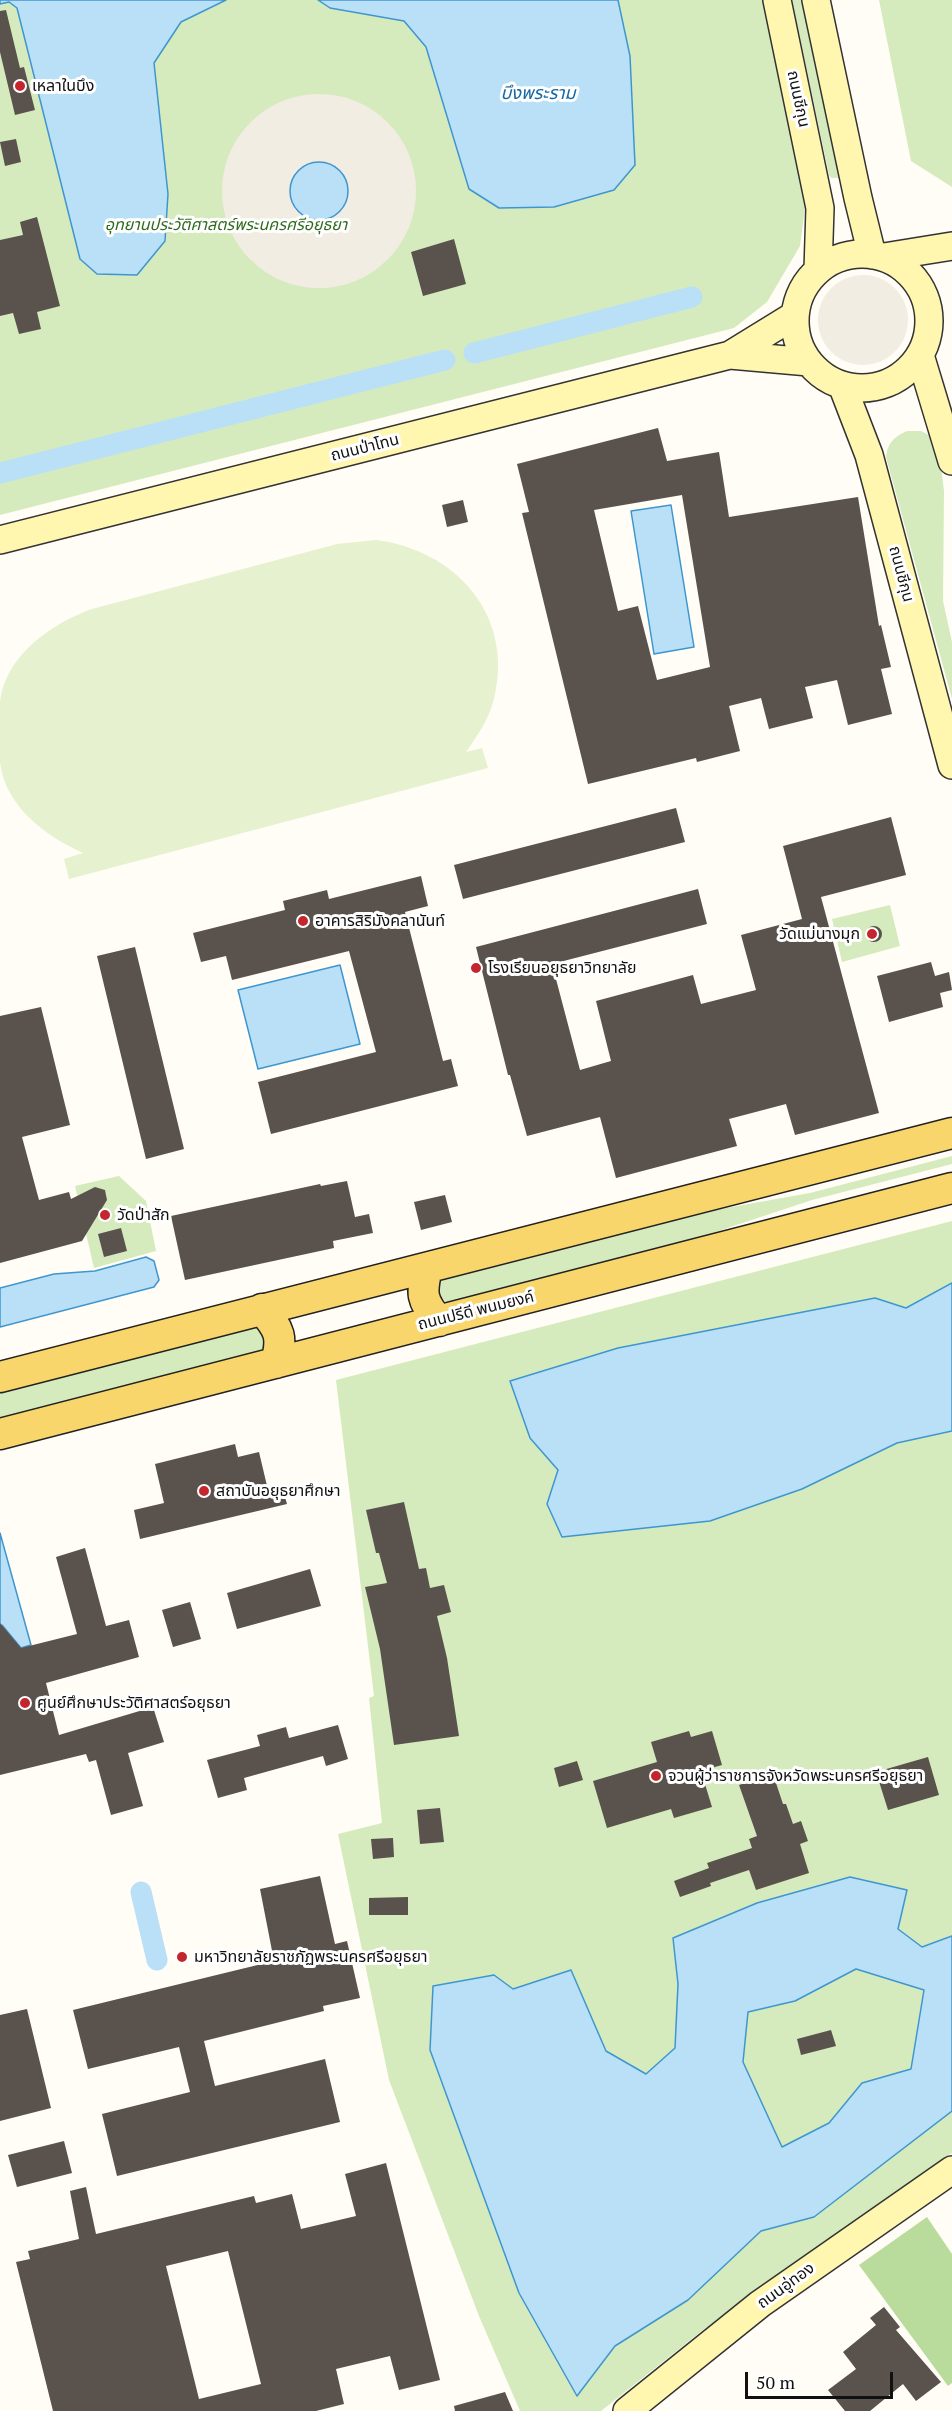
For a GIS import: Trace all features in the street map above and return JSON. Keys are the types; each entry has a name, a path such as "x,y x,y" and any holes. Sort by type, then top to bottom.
{"main road":[{"name":"ถนนชีกุน","path":"777,0 820,208 818,270"},
{"path":"816,0 858,198 878,256 905,268 920,286 928,308 952,461"},
{"path":"934,336 903,374 886,383 867,388 842,385 824,376 809,362 796,335 795,315 800,295 818,270 843,257 863,254 878,256 952,246"},
{"name":"ถนนป่าโทน","path":"0,540 730,355 795,315"},
{"name":"ถนนป่าโทน","path":"730,355 809,362"},
{"name":"ถนนชีกุน","path":"842,385 869,455 952,765"},
{"path":"0,1377 952,1132"},
{"name":"ถนนปรีดี พนมยงค์","path":"0,1434 952,1188"},
{"path":"427,1268 422,1289 426,1307 439,1321"},
{"path":"262,1310 277,1326 281,1344 276,1363"},
{"name":"ถนนอู่ทอง","path":"627,2411 760,2304 952,2170"}],"green space":[{"name":"อุทยานประวัติศาสตร์พระนครศรีอยุธยา","path":"0,0 766,0 807,192 800,246 767,302 734,328 0,515"},
{"path":"792,0 804,0 840,176 838,178 831,178 829,175"},
{"path":"879,0 952,0 952,187 911,161"},
{"path":"907,431 921,431 931,436 941,466 944,491 943,601 952,642 952,699 886,457 892,441"},
{"path":"376,540 405,546 431,557 454,573 473,592 487,615 496,641 498,669 494,699 486,720 466,752 482,748 488,768 69,879 64,859 83,853 55,838 30,818 10,793 3,778 0,762 0,702 4,685 21,656 47,632 92,609 337,544"},
{"path":"890,905 900,946 842,962 832,919"},
{"path":"952,1156 952,1164 812,1200 676,1245 448,1303 439,1296 438,1283 442,1279 670,1218 810,1193"},
{"path":"119,1176 146,1201 156,1251 94,1268 75,1186"},
{"path":"952,1221 952,2153 703,2330 601,2411 520,2411 479,2316 389,2080 338,1834 382,1823 369,1698 374,1696 336,1380"},
{"path":"261,1325 267,1350 0,1420 0,1391"},
{"path":"927,2217 952,2254 952,2383 948,2386 859,2265"}],"shaded area":[{"path":"319,94 338,96 365,106 380,116 394,130 408,154 414,172 416,191 414,210 404,237 394,252 380,266 356,280 338,286 319,288 300,286 273,276 258,266 244,252 230,228 224,210 222,191 224,172 234,145 244,130 258,116 282,102 300,96"},
{"path":"863,275 880,278 895,288 905,303 908,320 905,337 895,352 880,362 863,365 846,362 831,352 821,337 818,320 821,303 831,288 846,278"}],"water":[{"path":"0,0 226,0 181,22 154,63 168,194 165,241 137,275 97,274 80,259 17,8 9,2 0,4"},
{"name":"บึงพระราม","path":"318,0 618,0 630,56 635,165 614,190 554,207 499,208 469,189 426,47 404,21 330,8"},
{"path":"319,162 330,164 343,175 348,191 346,202 335,215 319,220 308,218 295,207 290,191 292,180 303,167"},
{"path":"671,505 694,647 654,654 631,511"},
{"path":"340,965 360,1044 258,1069 238,990"},
{"path":"146,1257 154,1261 159,1280 154,1287 0,1327 0,1288 54,1274 95,1271"},
{"path":"952,1283 952,1431 897,1443 802,1489 710,1521 562,1537 547,1504 558,1470 530,1438 510,1381 618,1348 875,1298 906,1308"},
{"path":"0,1533 31,1645 21,1648 2,1625 0,1627"},
{"path":"850,1877 907,1890 898,1929 922,1947 952,1936 952,2111 814,2217 761,2231 688,2300 615,2346 577,2396 519,2293 430,2050 433,1986 494,1975 513,1989 571,1970 606,2051 646,2074 675,2048 678,1984 673,1938 757,1903","holes":["856,1969 924,1990 911,2069 862,2083 829,2123 782,2147 743,2062 748,2012 795,2001"]}],"building":[{"path":"6,10 20,68 24,67 35,110 15,115 0,52 0,11"},
{"path":"16,139 21,162 5,166 0,142"},
{"path":"37,217 60,306 37,312 41,329 19,334 13,313 0,316 0,240 23,235 20,222"},
{"path":"454,239 466,284 423,296 411,252"},
{"path":"658,428 667,461 719,452 729,517 858,497 879,626 881,625 891,667 881,669 892,714 848,725 837,680 805,687 813,718 769,729 761,698 729,706 740,751 697,762 696,758 588,784 522,513 529,512 517,464","holes":["682,495 710,667 657,680 638,606 618,611 594,510"]},
{"path":"463,500 468,522 447,527 442,505"},
{"path":"676,808 685,842 463,899 454,865"},
{"path":"891,817 906,875 821,897 879,1113 795,1135 786,1104 729,1119 737,1146 616,1178 600,1117 527,1136 510,1075 508,1075 476,947 698,889 707,924 552,964 580,1070 611,1061 596,1001 693,975 701,1004 756,990 741,935 802,919 783,846"},
{"path":"421,876 428,906 405,912 443,1061 451,1059 458,1086 271,1134 258,1082 376,1052 349,951 232,980 226,956 201,962 193,933 285,910 283,901 327,890 329,899"},
{"path":"874,926 880,928 882,934 880,940 874,942 868,940 866,934 868,928"},
{"path":"135,947 184,1149 146,1159 97,956"},
{"path":"931,962 935,976 949,972 952,990 940,993 943,1007 889,1022 877,976"},
{"path":"41,1007 70,1125 22,1137 39,1200 69,1192 71,1199 95,1187 105,1190 107,1200 82,1241 0,1263 0,1016"},
{"path":"347,1181 355,1217 369,1214 373,1233 333,1241 334,1248 185,1280 171,1216 320,1184 321,1186"},
{"path":"445,1195 452,1222 421,1230 414,1202"},
{"path":"121,1228 127,1251 104,1257 98,1234"},
{"name":"สถาบันอยุธยาศึกษา","path":"235,1444 238,1457 259,1452 268,1490 282,1487 287,1504 140,1539 134,1510 164,1503 155,1464"},
{"path":"404,1502 419,1569 426,1568 430,1588 444,1585 451,1612 437,1616 447,1658 459,1736 394,1745 380,1649 365,1587 387,1583 379,1553 376,1553 366,1510"},
{"path":"85,1548 106,1626 129,1620 139,1657 46,1683 59,1735 153,1707 164,1742 128,1753 143,1806 111,1815 96,1760 89,1762 86,1754 0,1775 0,1623 21,1648 77,1634 56,1557"},
{"path":"310,1569 321,1606 237,1629 227,1593"},
{"path":"190,1602 201,1639 173,1647 162,1610"},
{"path":"338,1725 348,1759 326,1766 323,1756 244,1778 247,1790 218,1798 207,1760 260,1746 257,1735 286,1727 289,1738"},
{"name":"จวนผู้ว่าราชการจังหวัดพระนครศรีอยุธยา","path":"689,1731 691,1737 712,1731 722,1765 701,1771 712,1807 674,1818 671,1809 607,1828 593,1781 657,1762 651,1742"},
{"path":"928,1757 939,1795 888,1810 876,1772"},
{"path":"577,1761 583,1780 559,1787 554,1768"},
{"path":"773,1774 783,1804 786,1804 793,1824 801,1821 808,1841 800,1844 809,1873 756,1890 749,1870 710,1883 711,1886 680,1897 674,1881 709,1868 707,1863 752,1848 749,1839 757,1836 739,1785"},
{"path":"440,1808 444,1842 420,1844 417,1810"},
{"path":"393,1838 394,1857 373,1859 371,1839"},
{"path":"320,1876 335,1944 347,1941 360,1998 323,2006 324,2011 204,2041 215,2086 325,2059 340,2122 117,2176 102,2114 190,2092 179,2047 88,2069 73,2010 274,1961 260,1889"},
{"path":"408,1897 408,1915 369,1915 369,1898"},
{"path":"27,2009 51,2108 0,2121 0,2015"},
{"path":"831,2030 836,2046 801,2055 797,2039"},
{"path":"64,2141 72,2173 17,2187 8,2155"},
{"path":"386,2163 440,2380 399,2390 390,2356 336,2369 344,2404 316,2411 53,2411 16,2262 30,2259 28,2251 79,2239 70,2191 86,2187 96,2234 254,2196 256,2203 292,2194 301,2229 356,2216 345,2174","holes":["228,2251 261,2384 199,2399 166,2266"]},
{"path":"884,2307 900,2327 896,2330 941,2382 916,2401 903,2384 870,2411 845,2411 828,2390 856,2369 843,2352 876,2325 870,2318"},
{"path":"505,2392 513,2411 455,2411 454,2406"}],"waterway":[{"path":"474,353 692,297"},
{"path":"0,473 445,360"},
{"path":"141,1892 157,1960"}],"place":[{"name":"เหลาในบึง","path":"20,86"},
{"name":"อาคารสิริมังคลานันท์","path":"303,921"},
{"name":"วัดแม่นางมุก","path":"872,934"},
{"name":"โรงเรียนอยุธยาวิทยาลัย","path":"476,968"},
{"name":"วัดป่าสัก","path":"105,1215"},
{"name":"สถาบันอยุธยาศึกษา","path":"204,1491"},
{"name":"ศูนย์ศึกษาประวัติศาสตร์อยุธยา","path":"25,1703"},
{"name":"จวนผู้ว่าราชการจังหวัดพระนครศรีอยุธยา","path":"656,1776"},
{"name":"มหาวิทยาลัยราชภัฏพระนครศรีอยุธยา","path":"182,1957"}]}
